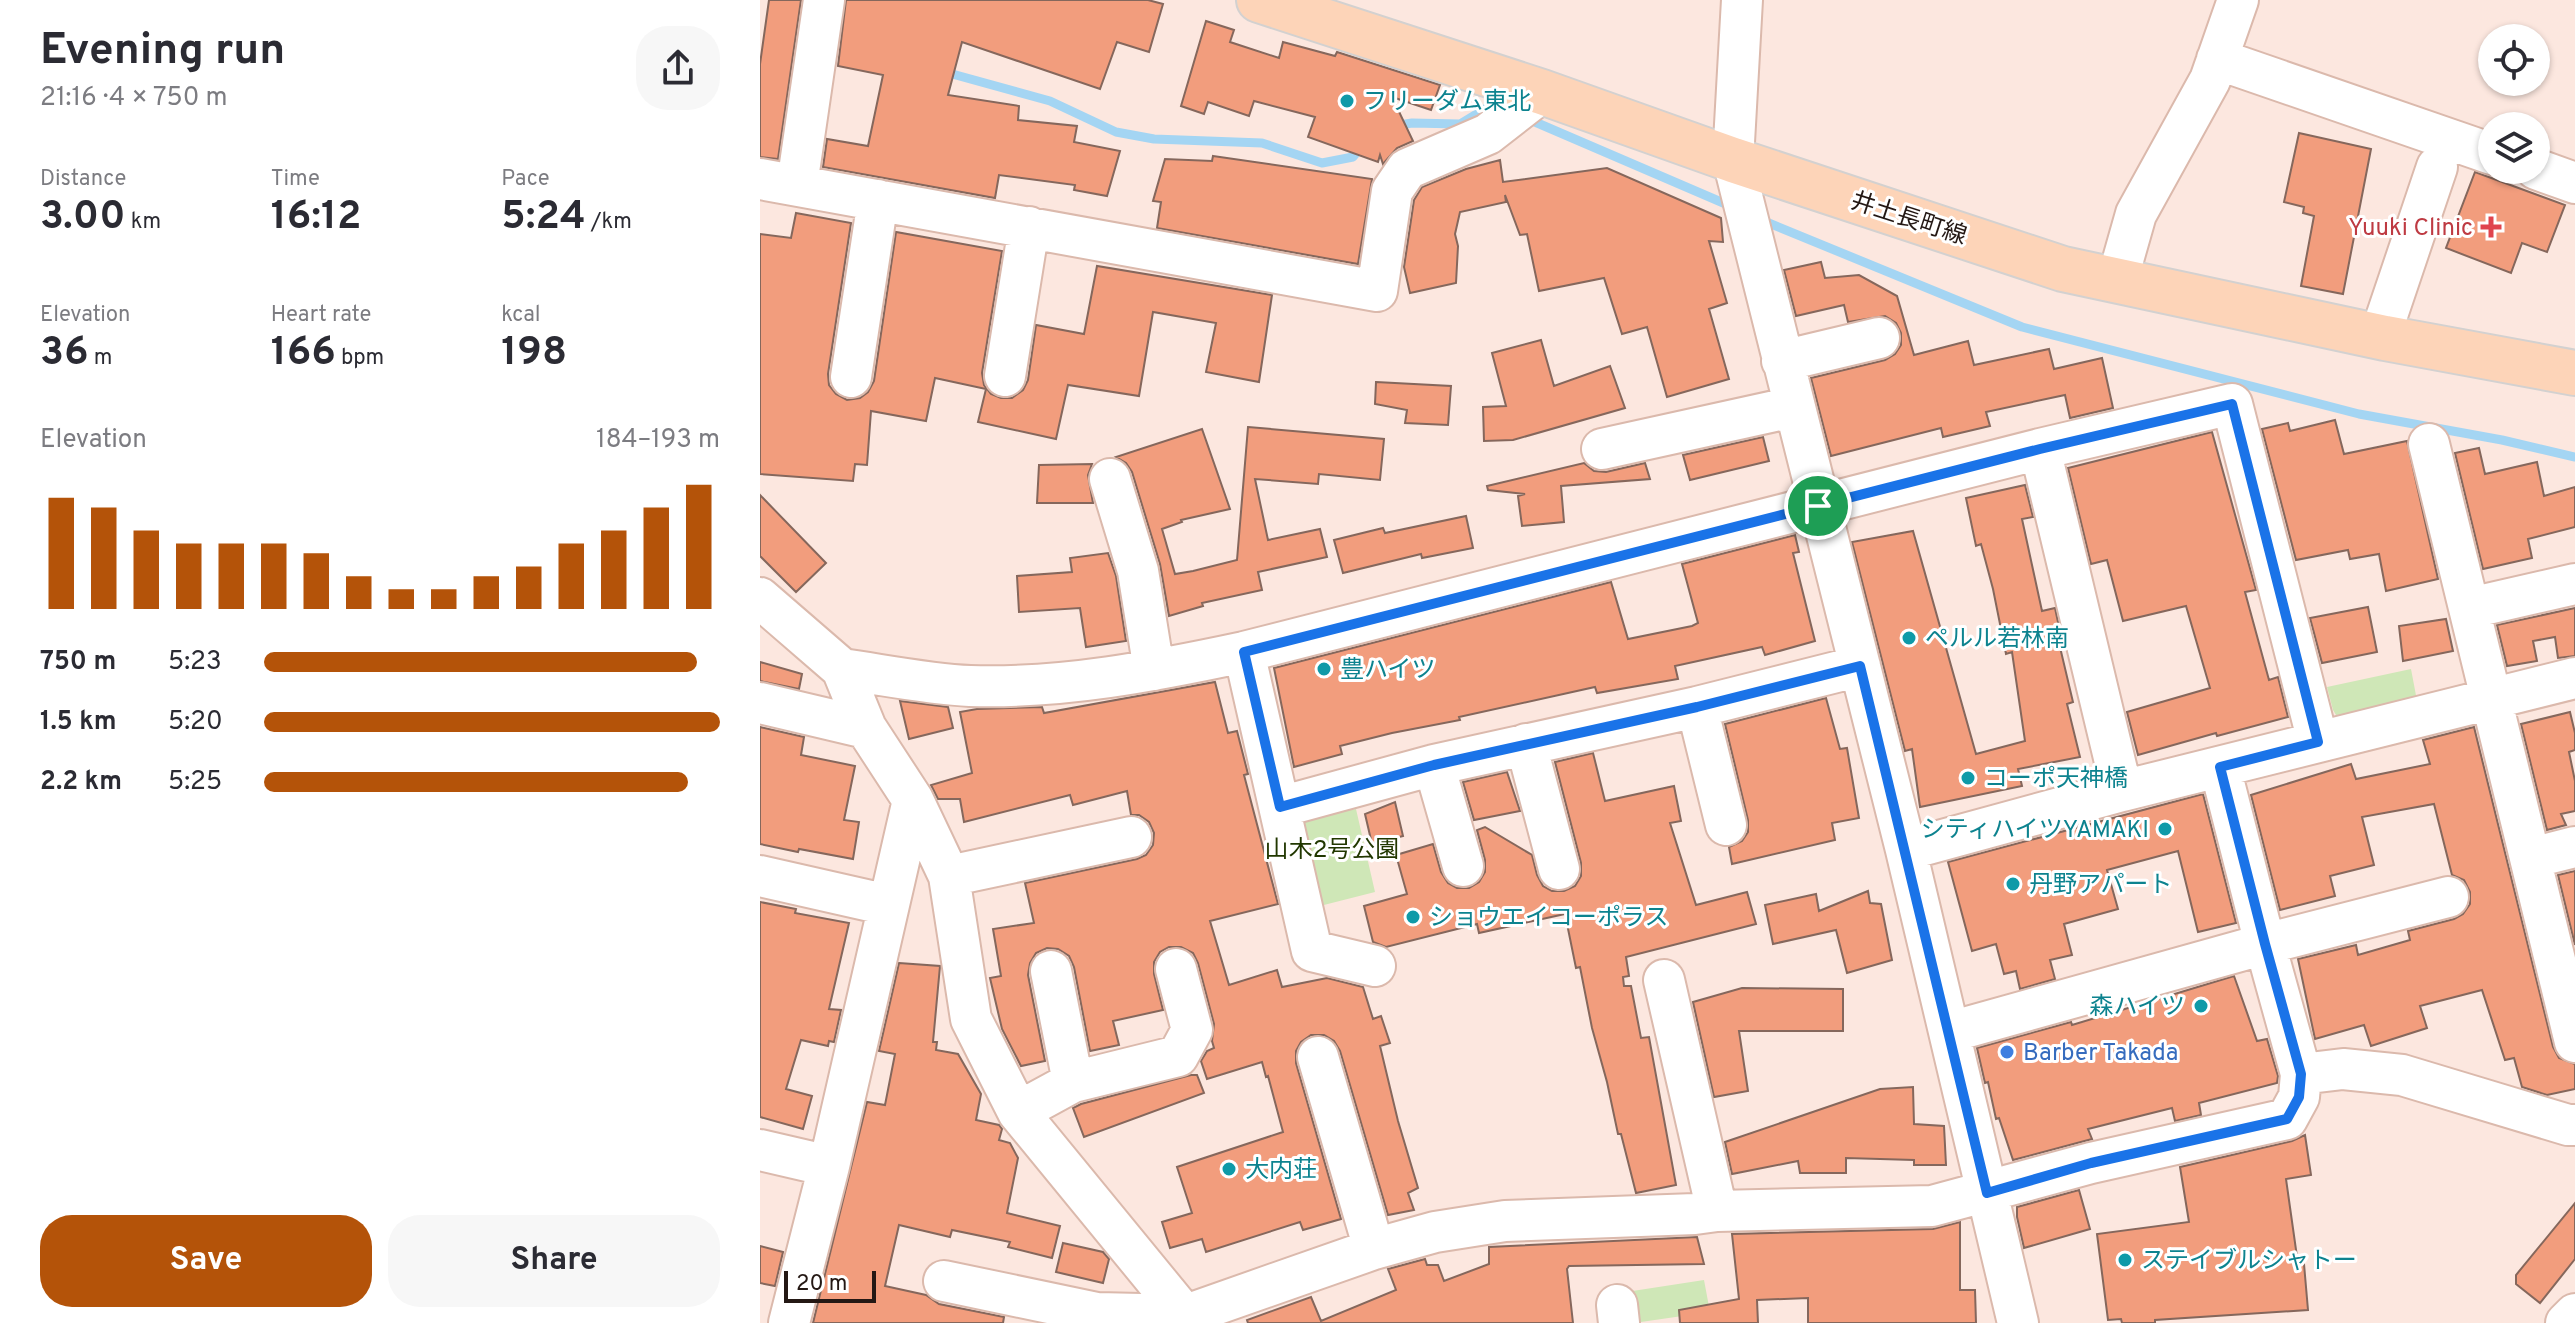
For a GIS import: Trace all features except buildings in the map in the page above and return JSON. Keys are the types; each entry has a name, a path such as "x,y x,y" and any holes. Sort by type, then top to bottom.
{"main road":[{"name":"井土長町線","path":"1259,0 1537,96 2063,269 2380,336 2575,373"}],"street":[{"path":"824,0 778,182 1377,291 1392,191 1407,169 1488,134 1537,96"},
{"path":"1742,0 1733,160 1906,850 2018,1323"},
{"path":"2117,281 2136,214 2210,80 2238,0"},
{"path":"2217,59 2478,149"},
{"path":"2380,336 2437,167"},
{"path":"2550,174 2575,183"},
{"path":"851,377 878,200"},
{"path":"1005,376 1029,227"},
{"path":"1782,361 1879,338"},
{"path":"842,669 969,686 1060,682 1154,670 1244,652 2040,449 2232,404 2318,742"},
{"path":"1602,449 1793,407"},
{"path":"2429,444 2531,858 2564,946 2575,1042"},
{"path":"2040,449 2122,791"},
{"path":"1110,479 1138,571 1154,670"},
{"path":"2470,608 2575,584"},
{"path":"760,598 842,669 866,728 913,800 949,876 971,1019 1018,1112 1188,1319"},
{"path":"1244,652 1312,951 1375,966"},
{"path":"1280,807 1434,765 1697,707 1860,666"},
{"path":"1906,850 2122,791 2575,678"},
{"path":"760,703 866,728"},
{"path":"1697,707 1726,825"},
{"path":"1526,744 1559,869"},
{"path":"1434,765 1463,866"},
{"path":"944,1281 1097,1313 1188,1319 1374,1249 1435,1232 1505,1221 1717,1211 1932,1206 2091,1163 2287,1119 2299,1097 2301,1074 2220,767"},
{"path":"789,1323 829,1166 913,800"},
{"path":"949,876 1131,837"},
{"path":"2531,858 2575,847"},
{"path":"760,876 888,905"},
{"path":"1950,1032 2265,944 2448,897"},
{"path":"1018,1112 1073,1082 1178,1056 1192,1030 1176,969"},
{"path":"1051,971 1073,1082"},
{"path":"1664,980 1717,1211"},
{"path":"1318,1057 1374,1249"},
{"path":"2301,1074 2343,1069 2402,1075 2575,1125"},
{"path":"760,1150 829,1166"},
{"path":"2566,1323 2575,1314"}],"green space":[{"path":"2411,669 2418,706 2342,725 2333,710 2327,687"},
{"name":"山木2号公園","path":"1356,809 1375,892 1316,907 1302,818"},
{"path":"1704,1280 1710,1312 1634,1323 1626,1292"}],"waterway":[{"path":"945,72 1050,101 1116,132 1154,139 1262,143 1322,163 1353,157 1362,146"},
{"path":"1393,126 1412,123 1460,124 1493,104 1503,108"},
{"path":"1528,119 1735,208"},
{"path":"1759,219 2022,327 2359,414 2502,440 2575,457"}],"place":[{"name":"フリーダム東北","path":"1347,101"},
{"name":"Yuuki Clinic","path":"2491,227"},
{"name":"ペルル若林南","path":"1909,638"},
{"name":"豊ハイツ","path":"1324,669"},
{"name":"コーポ天神橋","path":"1968,778"},
{"name":"シティハイツYAMAKI","path":"2165,829"},
{"name":"丹野アパート","path":"2013,884"},
{"name":"ショウエイコーポラス","path":"1413,917"},
{"name":"森ハイツ","path":"2201,1006"},
{"name":"Barber Takada","path":"2007,1052"},
{"name":"大内荘","path":"1229,1169"},
{"name":"ステイブルシャトー","path":"2125,1260"}],"route":[{"path":"2232,404 2318,742 2220,767 2301,1074 2299,1097 2287,1119 2091,1163 1987,1193 1860,666 1697,707 1434,765 1280,807 1244,652 1818,506 2232,404"}]}
